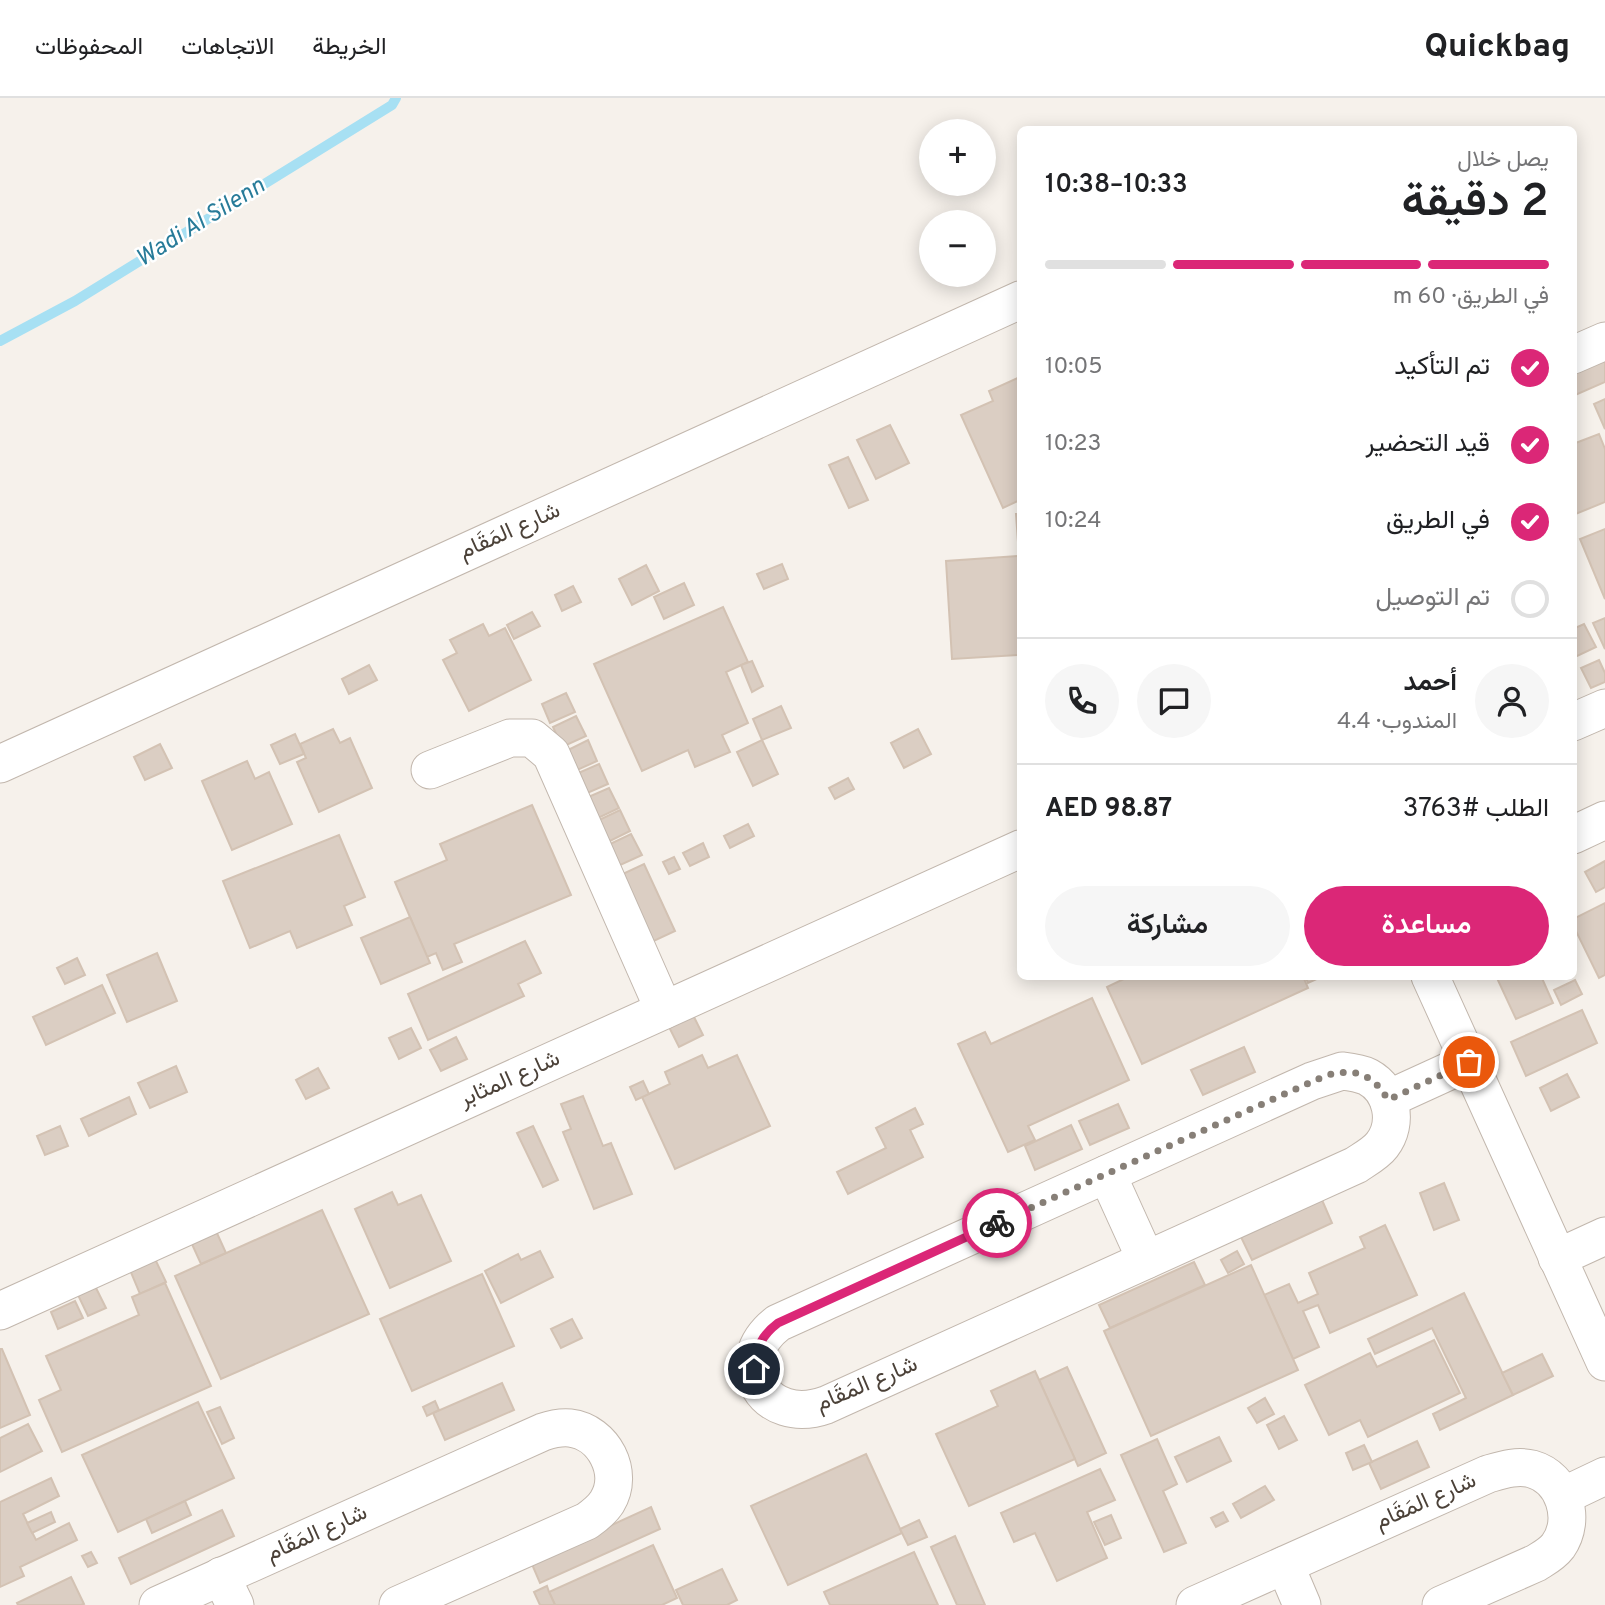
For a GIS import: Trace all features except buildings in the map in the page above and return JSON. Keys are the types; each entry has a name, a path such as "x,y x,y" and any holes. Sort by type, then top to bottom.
{"street":[{"name":"شارع المَقَام","path":"0,764 1017,301"},
{"path":"1577,353 1605,341"},
{"path":"1577,720 1605,708"},
{"path":"430,770 510,738 532,738 551,754 664,1010"},
{"path":"1577,833 1605,820"},
{"name":"شارع المثابر","path":"0,1311 1017,850"},
{"path":"1432,980 1605,1362"},
{"path":"1388,1100 1469,1062"},
{"name":"شارع المَقَام","path":"1342,1071 1356,1072 1381,1087 1392,1115 1390,1130 1383,1144 1356,1165 813,1410 787,1409 775,1403 757,1383 754,1355 767,1331 778,1323 1107,1174 1312,1081 1342,1071"},
{"path":"1107,1174 1146,1260"},
{"path":"1557,1258 1605,1236"},
{"name":"شارع المَقَام","path":"158,1605 228,1591 543,1432 557,1428 584,1431 605,1449 614,1475 607,1502 598,1513 587,1521 398,1605"},
{"name":"شارع المَقَام","path":"1195,1605 1502,1469 1517,1467 1544,1474 1563,1496"},
{"path":"1441,1605 1548,1556 1564,1535 1567,1509 1563,1496 1605,1476"},
{"path":"1285,1565 1302,1605"}],"waterway":[{"name":"Wadi Al Silenn","path":"0,341 75,301 392,105 396,98"}],"way so far":[{"path":"997,1223 1327,1075 1342,1071 1356,1072 1381,1087 1388,1100 1469,1062"}],"route":[{"path":"754,1369 754,1355 759,1343 767,1331 778,1323 997,1223"}]}
